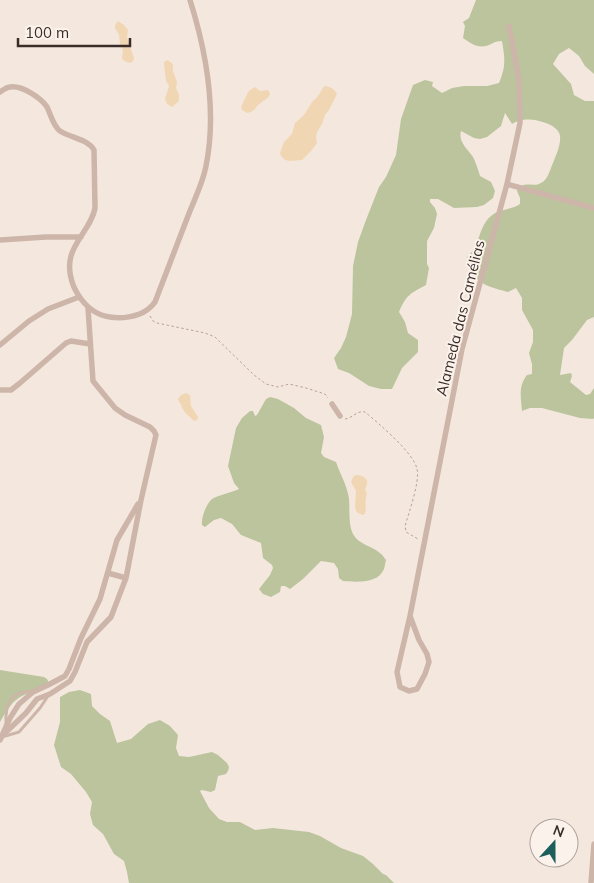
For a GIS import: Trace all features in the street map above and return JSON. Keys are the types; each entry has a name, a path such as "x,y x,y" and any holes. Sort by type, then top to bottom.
{"street":[{"path":"0,92 9,86 16,86 27,90 39,98 46,106 58,130 92,145 94,150 96,208 94,215 71,255 69,265 79,298 97,314 108,317 121,318 146,311 155,302 198,190 206,168 210,144 210,106 205,64 198,26 190,0"},
{"name":"Alameda das Camélias","path":"410,616 428,654 429,662 417,689 409,691 400,687 397,672 410,616 462,349 507,184 520,123 519,80 509,26"},
{"path":"507,184 594,208"},
{"path":"0,240 81,237"},
{"path":"0,345 29,321 48,309 79,298"},
{"path":"3,735 26,713 37,699 70,681 76,672 87,642 111,617 126,578 156,435 150,427 125,416 115,408 92,382 88,308"},
{"path":"0,390 11,390 66,343 71,341 90,344"},
{"path":"332,404 340,416"},
{"path":"3,735 10,718 19,704 33,692 65,676 80,638 100,599 117,540 141,500"},
{"path":"108,573 126,578"},
{"path":"591,883 594,844"}],"lane":[{"path":"3,735 6,712 10,701 15,695 22,692 33,692"}],"path":[{"path":"146,311 156,323 205,333 215,337 254,375 266,384 278,387 289,384 306,388 325,394 332,404"},
{"path":"340,416 345,419 357,413 365,412 404,448 417,468 417,480 405,526 406,532 414,538 424,541"}],"green space":[{"path":"476,0 594,0 594,74 585,66 579,56 569,48 559,54 553,64 571,84 574,95 585,101 594,101 594,317 587,320 564,348 560,375 571,373 570,382 586,395 590,394 594,388 593,419 580,418 542,408 530,408 522,411 522,383 527,375 532,374 529,353 533,342 533,330 522,310 522,298 516,288 508,292 490,287 481,282 475,276 467,257 491,216 520,204 518,187 543,182 550,171 559,146 560,136 555,128 539,121 527,120 512,124 505,113 501,126 487,137 474,138 461,131 462,142 473,157 480,176 491,182 495,191 493,198 484,205 477,207 454,208 438,199 430,199 437,214 434,228 427,241 427,264 429,268 426,285 410,295 399,312 405,322 408,333 418,340 418,352 402,368 392,389 369,386 349,373 338,369 334,358 346,337 352,314 353,266 358,242 379,187 396,155 401,119 413,85 425,80 433,82 432,86 442,93 452,88 487,86 499,83 504,62 502,41 486,46 477,46 463,38 465,26 463,22 469,18"},
{"path":"270,397 278,399 294,408 306,418 321,425 324,437 321,453 324,457 336,462 345,484 349,499 351,530 359,541 378,551 386,560 381,574 372,580 343,581 339,578 338,569 334,563 321,561 290,589 281,586 280,592 271,597 263,594 259,589 273,568 263,558 261,543 241,535 232,524 221,518 214,520 205,527 202,525 204,511 212,499 239,489 234,483 228,466 236,428 242,418 250,411 253,411 255,416 257,415 266,399"},
{"path":"0,670 44,677 49,683 41,689 16,700 0,722"},
{"path":"80,690 91,694 92,706 110,721 117,743 131,739 148,724 160,720 170,726 178,735 176,748 179,756 189,757 212,752 227,763 228,771 226,774 218,776 215,790 211,792 200,791 209,808 219,819 227,822 240,822 255,830 273,828 309,832 320,836 341,848 363,856 394,883 129,883 124,861 114,854 103,834 93,825 90,814 92,802 71,774 61,767 54,745 60,722 60,697 69,692"}],"sand":[{"path":"118,21 128,30 127,38 134,58 131,63 122,59 123,50 115,28"},
{"path":"167,60 173,65 177,82 176,88 179,95 179,101 172,107 167,104 165,99 169,86 166,81 164,64"},
{"path":"324,86 332,88 337,94 317,132 317,143 302,160 285,160 280,153 284,142 292,134 295,123 304,115"},
{"path":"255,87 260,91 267,90 270,94 254,110 247,113 241,107 248,92"},
{"path":"186,393 190,395 191,406 198,417 197,420 194,421 187,415 179,402 178,399 181,395"},
{"path":"356,475 360,475 367,481 365,489 367,494 366,511 363,515 356,511 355,506 356,491 351,482"}]}
